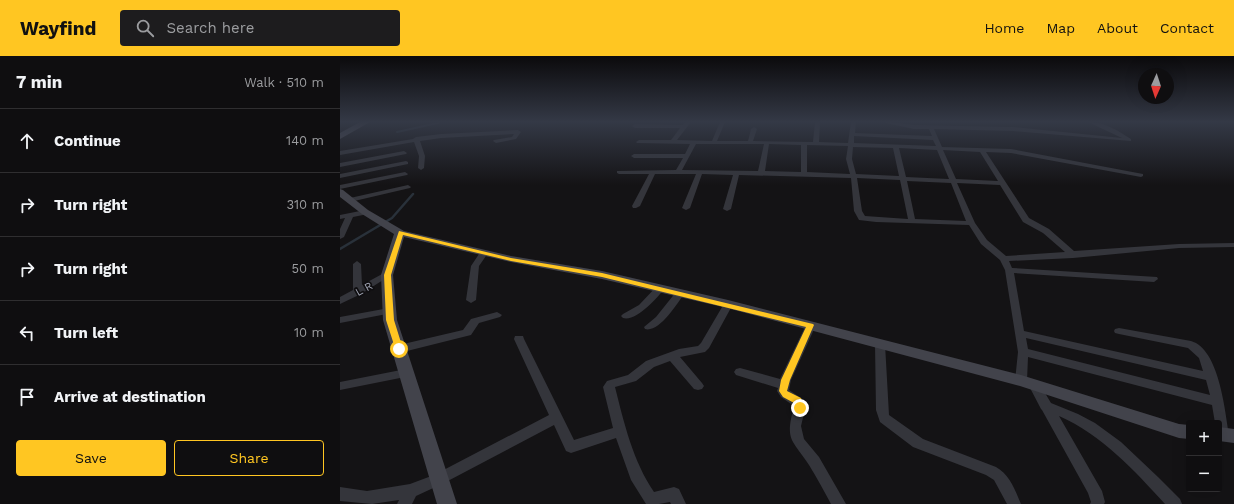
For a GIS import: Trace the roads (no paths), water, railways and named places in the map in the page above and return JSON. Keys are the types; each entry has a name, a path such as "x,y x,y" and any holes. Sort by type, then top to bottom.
{"street":[{"path":"340,153 395,143"},
{"path":"417,143 422,156 421,168"},
{"path":"678,172 693,143"},
{"path":"761,174 767,143"},
{"path":"801,143 981,149 1024,153 1141,175"},
{"path":"804,143 804,174"},
{"path":"937,143 971,223 984,242 1004,259 1009,270 1023,352 1022,381"},
{"path":"850,145 849,159 854,177 858,211 862,218 876,220 971,223"},
{"path":"896,147 912,221"},
{"path":"981,149 1026,220 1046,231 1073,255"},
{"path":"352,151 353,162"},
{"path":"340,165 404,153"},
{"path":"634,156 686,156"},
{"path":"340,176 406,163"},
{"path":"619,172 804,174 1003,183"},
{"path":"636,206 653,172"},
{"path":"342,193 405,174"},
{"path":"686,208 699,174"},
{"path":"727,209 736,174"},
{"path":"342,193 408,187"},
{"path":"342,193 365,212 400,233 511,259 602,275 660,288 679,294 728,304 1022,381 1179,431 1186,432"},
{"path":"340,217 365,212"},
{"path":"340,237 350,216"},
{"path":"400,233 387,275 390,320 446,504"},
{"path":"1004,259 1179,246 1234,245"},
{"path":"471,300 475,266 484,253"},
{"path":"357,264 358,292"},
{"path":"1009,270 1154,279"},
{"name":"L R","path":"340,301 387,275"},
{"path":"626,316 642,308 660,288"},
{"path":"649,327 660,319 679,294"},
{"path":"679,504 674,494 651,499 638,480 620,432 608,392 609,387 611,384 632,378 650,364 672,356 701,349 705,345 728,304"},
{"path":"340,320 390,311"},
{"path":"399,349 467,333 475,321 497,315"},
{"path":"811,325 784,385 783,391 786,395 798,401 800,405 795,426 798,441 814,461 839,504"},
{"path":"1118,331 1192,345 1200,351 1205,357 1218,402 1225,435"},
{"path":"1020,333 1210,377"},
{"path":"519,339 570,447 620,432"},
{"path":"880,344 882,410 884,418 918,443 991,471 999,476 1014,504"},
{"path":"1023,352 1218,402"},
{"path":"672,356 698,386"},
{"path":"740,372 784,385"},
{"path":"340,386 406,373"},
{"path":"1034,386 1095,491 1098,502 1097,504"},
{"path":"1045,406 1078,419 1099,432 1138,466 1175,504"},
{"path":"340,494 367,498 407,498 439,479 557,417"}],"waterway":[{"path":"340,249 392,218 413,194"}]}
